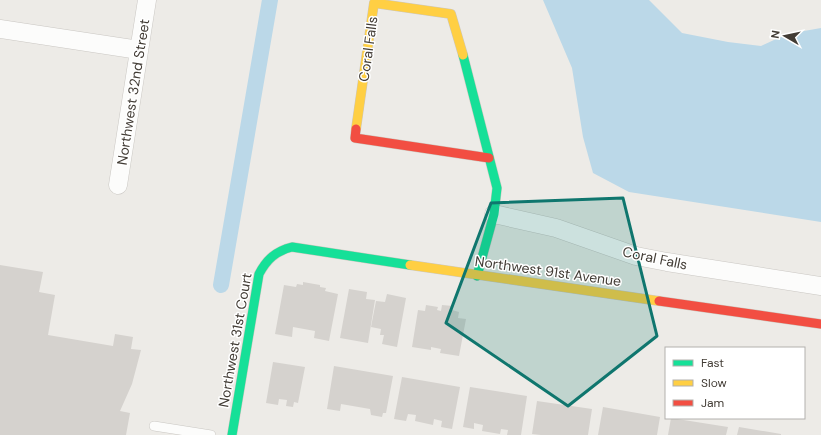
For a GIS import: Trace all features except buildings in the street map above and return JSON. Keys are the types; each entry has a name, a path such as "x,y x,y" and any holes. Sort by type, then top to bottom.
{"street":[{"name":"Northwest 32nd Street","path":"118,185 147,0"},
{"name":"Coral Falls","path":"477,276 494,214 497,188 465,62 451,14 374,3 355,138 489,158"},
{"path":"0,29 138,50"},
{"name":"Coral Falls","path":"494,214 556,228 636,256 821,286"},
{"name":"Northwest 91st Avenue","path":"274,254 282,249 292,247 477,276 821,324"},
{"name":"Northwest 31st Court","path":"232,435 259,274 264,263 274,254"}],"lane":[{"path":"154,426 211,435"}],"highlighted area":[{"path":"623,198 657,336 568,406 446,323 491,203"}],"water":[{"path":"543,0 649,0 682,33 728,42 761,46 787,34 821,28 821,222 629,192 593,173 583,137 572,68"}],"waterway":[{"path":"221,285 270,0"}],"traffic: fast":[{"path":"463,55 497,188 494,214 477,276"},
{"path":"232,435 259,274 272,256 292,247 410,265"}],"traffic: slow":[{"path":"356,129 374,3 451,14 463,55"},
{"path":"410,265 659,301"}],"traffic: jam":[{"path":"356,129 355,138 489,158"},
{"path":"659,301 821,324"}]}
